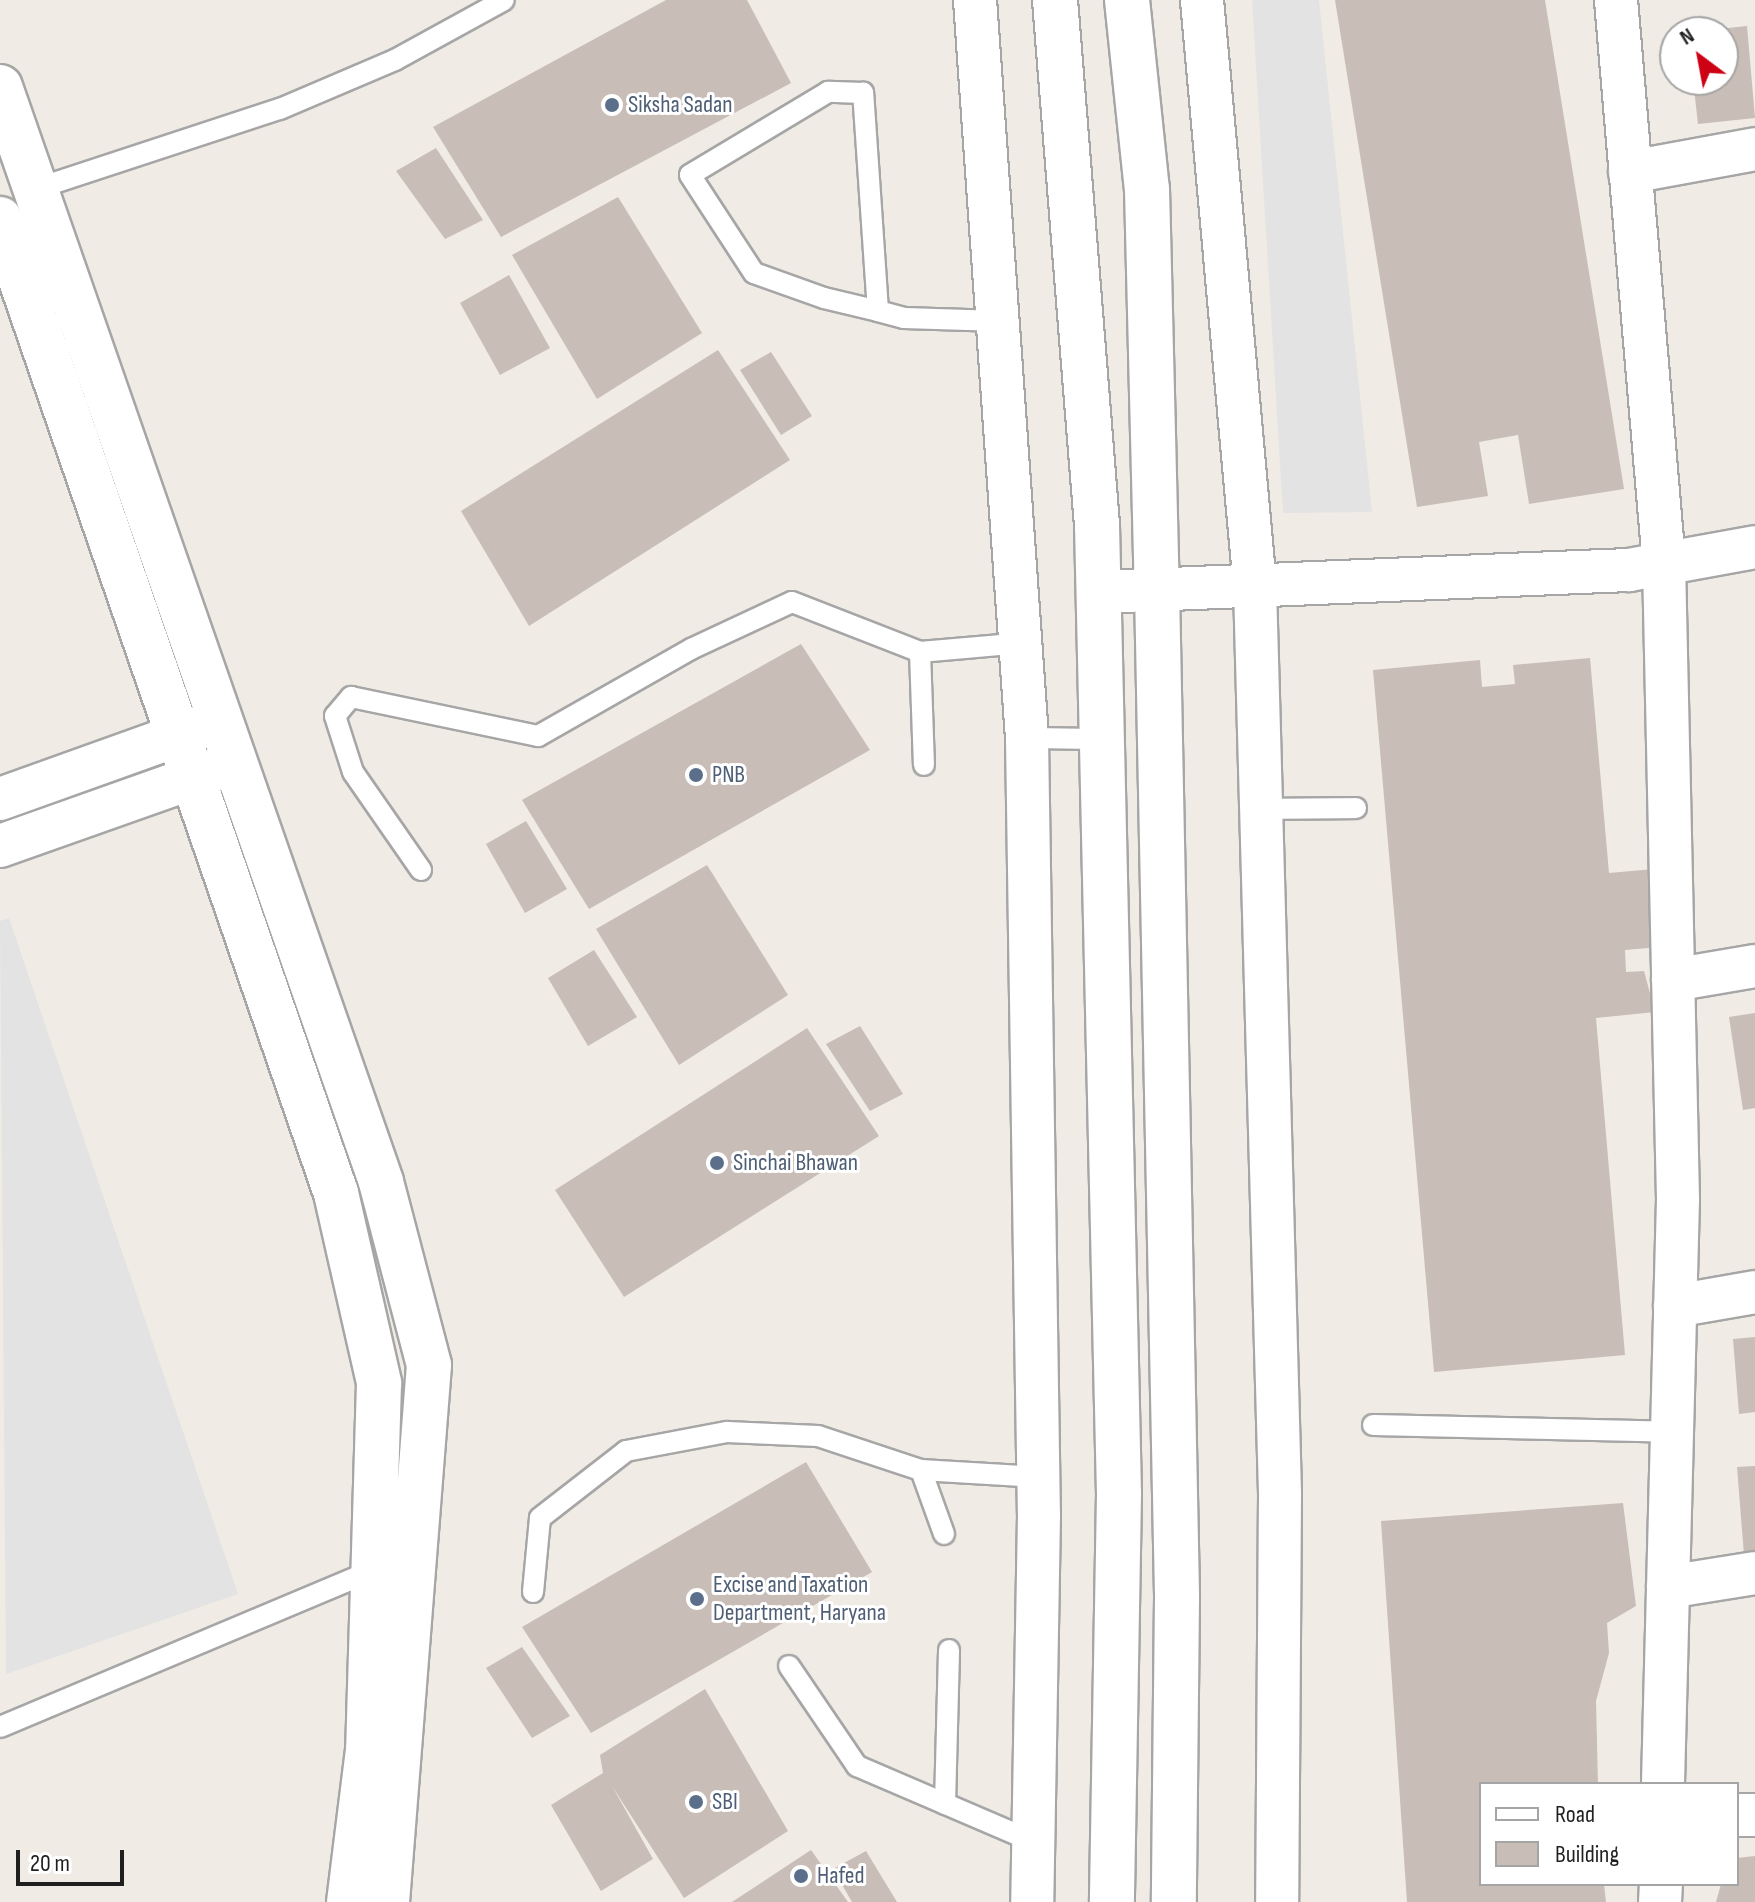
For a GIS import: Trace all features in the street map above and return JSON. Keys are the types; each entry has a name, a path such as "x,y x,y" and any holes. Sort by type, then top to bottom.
{"street":[{"path":"975,0 1027,738 1039,1477 1032,1902"},
{"path":"1055,0 1099,592 1119,1494 1112,1902"},
{"path":"1127,0 1147,189 1157,590 1177,1598 1174,1902"},
{"path":"1202,0 1255,587 1280,1495 1277,1902"},
{"path":"1616,0 1664,563 1673,980 1675,1306 1663,1782"},
{"path":"0,87 381,1182 429,1365 416,1573 387,1902"},
{"path":"1630,172 1755,149"},
{"path":"0,219 336,1193 373,1354 379,1383 368,1750 349,1902"},
{"path":"1099,592 1255,587 1664,563 1755,547"},
{"path":"0,799 221,720"},
{"path":"0,846 235,763"},
{"path":"1673,980 1755,966"},
{"path":"1675,1306 1755,1292"},
{"path":"373,1570 416,1573"},
{"path":"1668,1587 1755,1573"}],"lane":[{"path":"36,189 280,109 395,60 504,0"},
{"path":"878,311 863,93 828,92 690,175 754,273 878,311 1000,321"},
{"path":"421,870 353,772 335,716 351,697 538,736 691,649 792,602 920,652 1022,643"},
{"path":"920,652 924,765"},
{"path":"1027,738 1102,739"},
{"path":"1261,809 1356,808"},
{"path":"1373,1425 1672,1432"},
{"path":"533,1592 540,1518 626,1451 727,1432 818,1436 921,1470 1039,1477"},
{"path":"921,1470 944,1534"},
{"path":"0,1727 373,1570"},
{"path":"945,1804 949,1650"},
{"path":"789,1666 857,1766 1034,1842"}],"shaded area":[{"path":"1252,0 1319,0 1372,512 1283,513"},
{"path":"9,918 238,1594 6,1674 0,921"}],"building":[{"name":"Siksha Sadan","path":"666,0 747,0 791,83 501,237 433,127"},
{"path":"1335,0 1545,0 1624,489 1529,504 1518,435 1479,442 1488,496 1417,507"},
{"path":"1747,26 1755,118 1698,124 1695,96 1739,96 1739,27"},
{"path":"436,148 483,220 445,239 396,171"},
{"path":"618,197 702,333 597,399 512,255"},
{"path":"509,275 550,348 500,375 460,303"},
{"path":"718,350 790,460 529,626 461,511"},
{"path":"771,352 812,416 781,435 740,370"},
{"name":"PNB","path":"801,644 870,750 589,909 522,800"},
{"path":"1590,658 1609,873 1654,869 1660,947 1625,950 1626,972 1644,971 1655,1012 1596,1018 1625,1355 1434,1372 1373,670 1480,660 1482,687 1515,684 1513,665"},
{"path":"526,821 567,889 525,913 486,844"},
{"path":"707,865 788,995 679,1065 596,929"},
{"path":"594,950 637,1017 588,1046 548,978"},
{"path":"1755,1013 1755,1108 1743,1110 1729,1017"},
{"path":"860,1026 903,1094 870,1111 826,1044"},
{"name":"Sinchai Bhawan","path":"807,1028 879,1136 624,1297 555,1190"},
{"path":"1755,1337 1755,1412 1739,1414 1733,1339"},
{"name":"Excise and Taxation Department, Haryana","path":"806,1462 872,1572 591,1733 522,1627"},
{"path":"1755,1466 1755,1554 1744,1555 1737,1467"},
{"path":"1623,1503 1636,1606 1607,1623 1609,1653 1596,1701 1598,1782 1479,1782 1479,1886 1604,1886 1606,1902 1407,1902 1381,1521"},
{"path":"522,1647 570,1716 532,1738 486,1668"},
{"name":"SBI","path":"705,1689 788,1831 684,1898 612,1786 653,1859 601,1891 551,1805 603,1773 600,1755"},
{"name":"Hafed","path":"811,1850 848,1902 732,1902"},
{"path":"866,1851 897,1902 852,1902 833,1869"},
{"path":"1755,1856 1755,1902 1716,1902 1720,1886 1739,1886 1739,1858"}],"place":[{"name":"Siksha Sadan","path":"612,105"},
{"name":"PNB","path":"696,775"},
{"name":"Sinchai Bhawan","path":"717,1163"},
{"name":"Excise and Taxation Department, Haryana","path":"697,1599"},
{"name":"SBI","path":"696,1802"},
{"name":"Hafed","path":"801,1876"}]}
